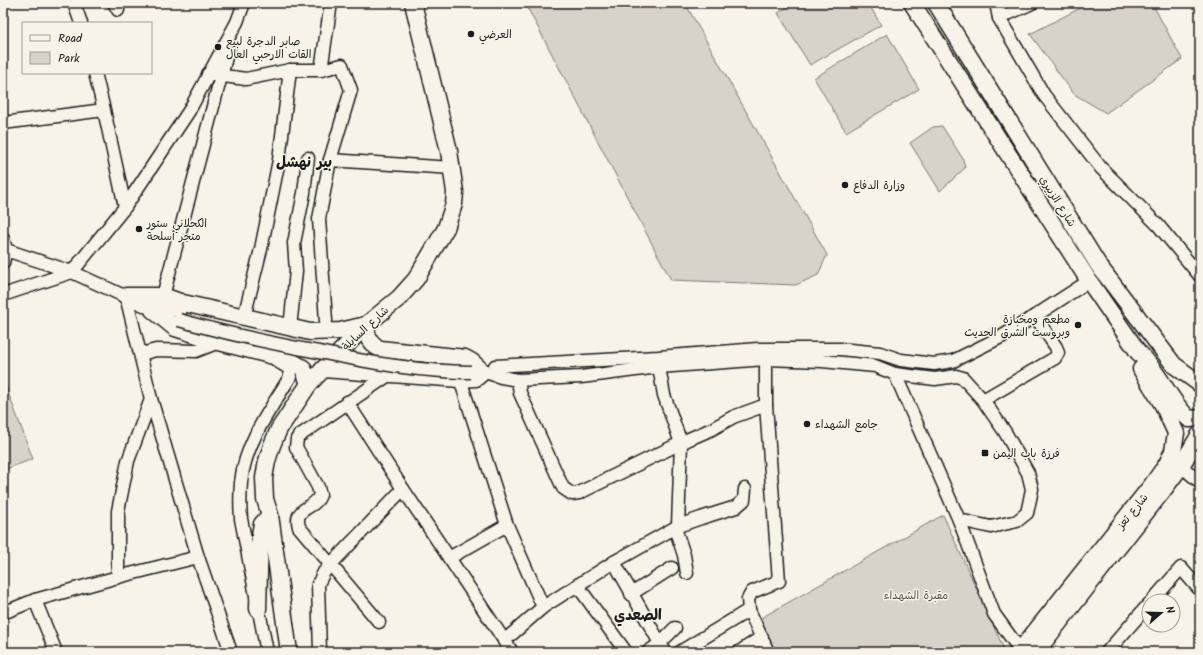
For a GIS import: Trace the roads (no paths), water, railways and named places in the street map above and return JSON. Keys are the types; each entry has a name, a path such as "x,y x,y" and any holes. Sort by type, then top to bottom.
{"main road":[{"name":"شارع السايلة","path":"289,652 270,515 265,499 264,478 266,461 279,429 309,384 366,325 399,298 408,288 446,228 454,204 455,192 449,151 413,3"},
{"name":"شارع الزبيري","path":"912,3 1089,281 1138,352"},
{"name":"شارع الزبيري","path":"936,3 1098,266 1174,365 1200,384"},
{"path":"126,296 163,296 310,332 340,331 366,325 368,337 375,346 380,349 466,358 472,362 476,371 390,374 324,369"},
{"path":"153,310 175,328 219,342 290,360 303,368 309,384"},
{"path":"1138,352 1148,361 1180,411 1188,419 1200,418"},
{"name":"شارع تعز","path":"1025,651 1152,485 1167,464 1173,451 1176,433 1163,405 1143,373 1139,364 1138,352"},
{"name":"شارع تعز","path":"1025,651 1181,466 1200,434"},
{"path":"258,609 260,535 262,524 270,515"}],"street":[{"path":"74,3 81,22"},
{"path":"163,296 221,76 244,3"},
{"path":"321,70 331,3"},
{"path":"996,3 999,18 1044,95 1101,168 1158,225 1200,276"},
{"path":"999,18 1032,3"},
{"path":"3,295 72,272 125,207 189,111 237,22"},
{"path":"208,74 246,79 290,70 321,70 342,66 351,90 330,160 320,219 326,321"},
{"path":"244,317 261,249 279,160 290,70"},
{"path":"95,74 125,207"},
{"path":"3,123 104,110"},
{"path":"290,328 296,272 294,243 304,193 308,158"},
{"path":"330,160 452,168"},
{"path":"3,238 5,250 3,263"},
{"path":"5,250 72,272 126,296 153,310 180,316"},
{"path":"126,296 218,331 342,357 402,367 476,371 758,348 840,348 880,353 901,360 934,364 953,361 1001,337 1089,281"},
{"path":"126,296 151,399 198,557 231,652"},
{"path":"983,400 1055,358 1058,353 1056,347 1035,316"},
{"path":"141,354 156,350 196,351 219,342"},
{"path":"267,652 241,519 240,500 241,481 251,444 259,427 290,377 289,368 276,360 275,356"},
{"path":"476,371 518,380 581,377 659,367 766,359 822,361 875,366 895,374 935,379 956,376 963,378 983,400 1005,432 1028,473 1032,489 1027,513 1017,521 991,528 959,520"},
{"path":"766,359 766,405 779,581 752,592 748,599 749,610 768,652"},
{"path":"659,367 664,395 681,443 676,527 684,555 687,573"},
{"path":"476,371 507,525 543,607"},
{"path":"379,622 299,526 299,513 316,501 320,494 318,487 296,447 296,443 299,436 390,374"},
{"path":"895,374 959,520 994,614 1025,651"},
{"path":"518,380 520,393 562,488 572,494 579,494 712,429 733,417 766,405"},
{"path":"118,577 118,510 128,461 151,399"},
{"path":"347,402 403,490 512,652"},
{"path":"1181,466 1200,482"},
{"path":"320,652 318,584 324,572 403,490"},
{"path":"504,641 543,607 614,562 676,527 736,508 744,500 745,490"},
{"path":"449,558 507,525"},
{"path":"3,613 35,600 198,557"},
{"path":"614,562 662,648"},
{"path":"631,594 672,568"},
{"path":"1159,593 1181,568 1200,590"},
{"path":"578,585 626,652"},
{"path":"35,600 56,652"},
{"path":"680,652 749,610"},
{"path":"1107,652 1141,613"},
{"path":"648,652 662,648 675,628"},
{"path":"739,652 762,637"}],"place":[{"name":"العرضي","path":"471,34"},
{"name":"صابر الدجرة لبيع القات الارحبي العال","path":"218,47"},
{"name":"وزارة الدفاع","path":"845,185"},
{"name":"الكحلاني ستور متجر أسلحة","path":"139,229"},
{"name":"مطعم ومخبازة وبروست الشرق الحديث","path":"1078,325"},
{"name":"جامع الشهداء","path":"807,424"},
{"name":"فرزة باب اليمن","path":"985,453"}],"district":[{"name":"بير نهشل","path":"304,162"},
{"name":"الصعدي","path":"638,615"}],"park label":[{"name":"مقبرة الشهداء","path":"916,595"}]}
